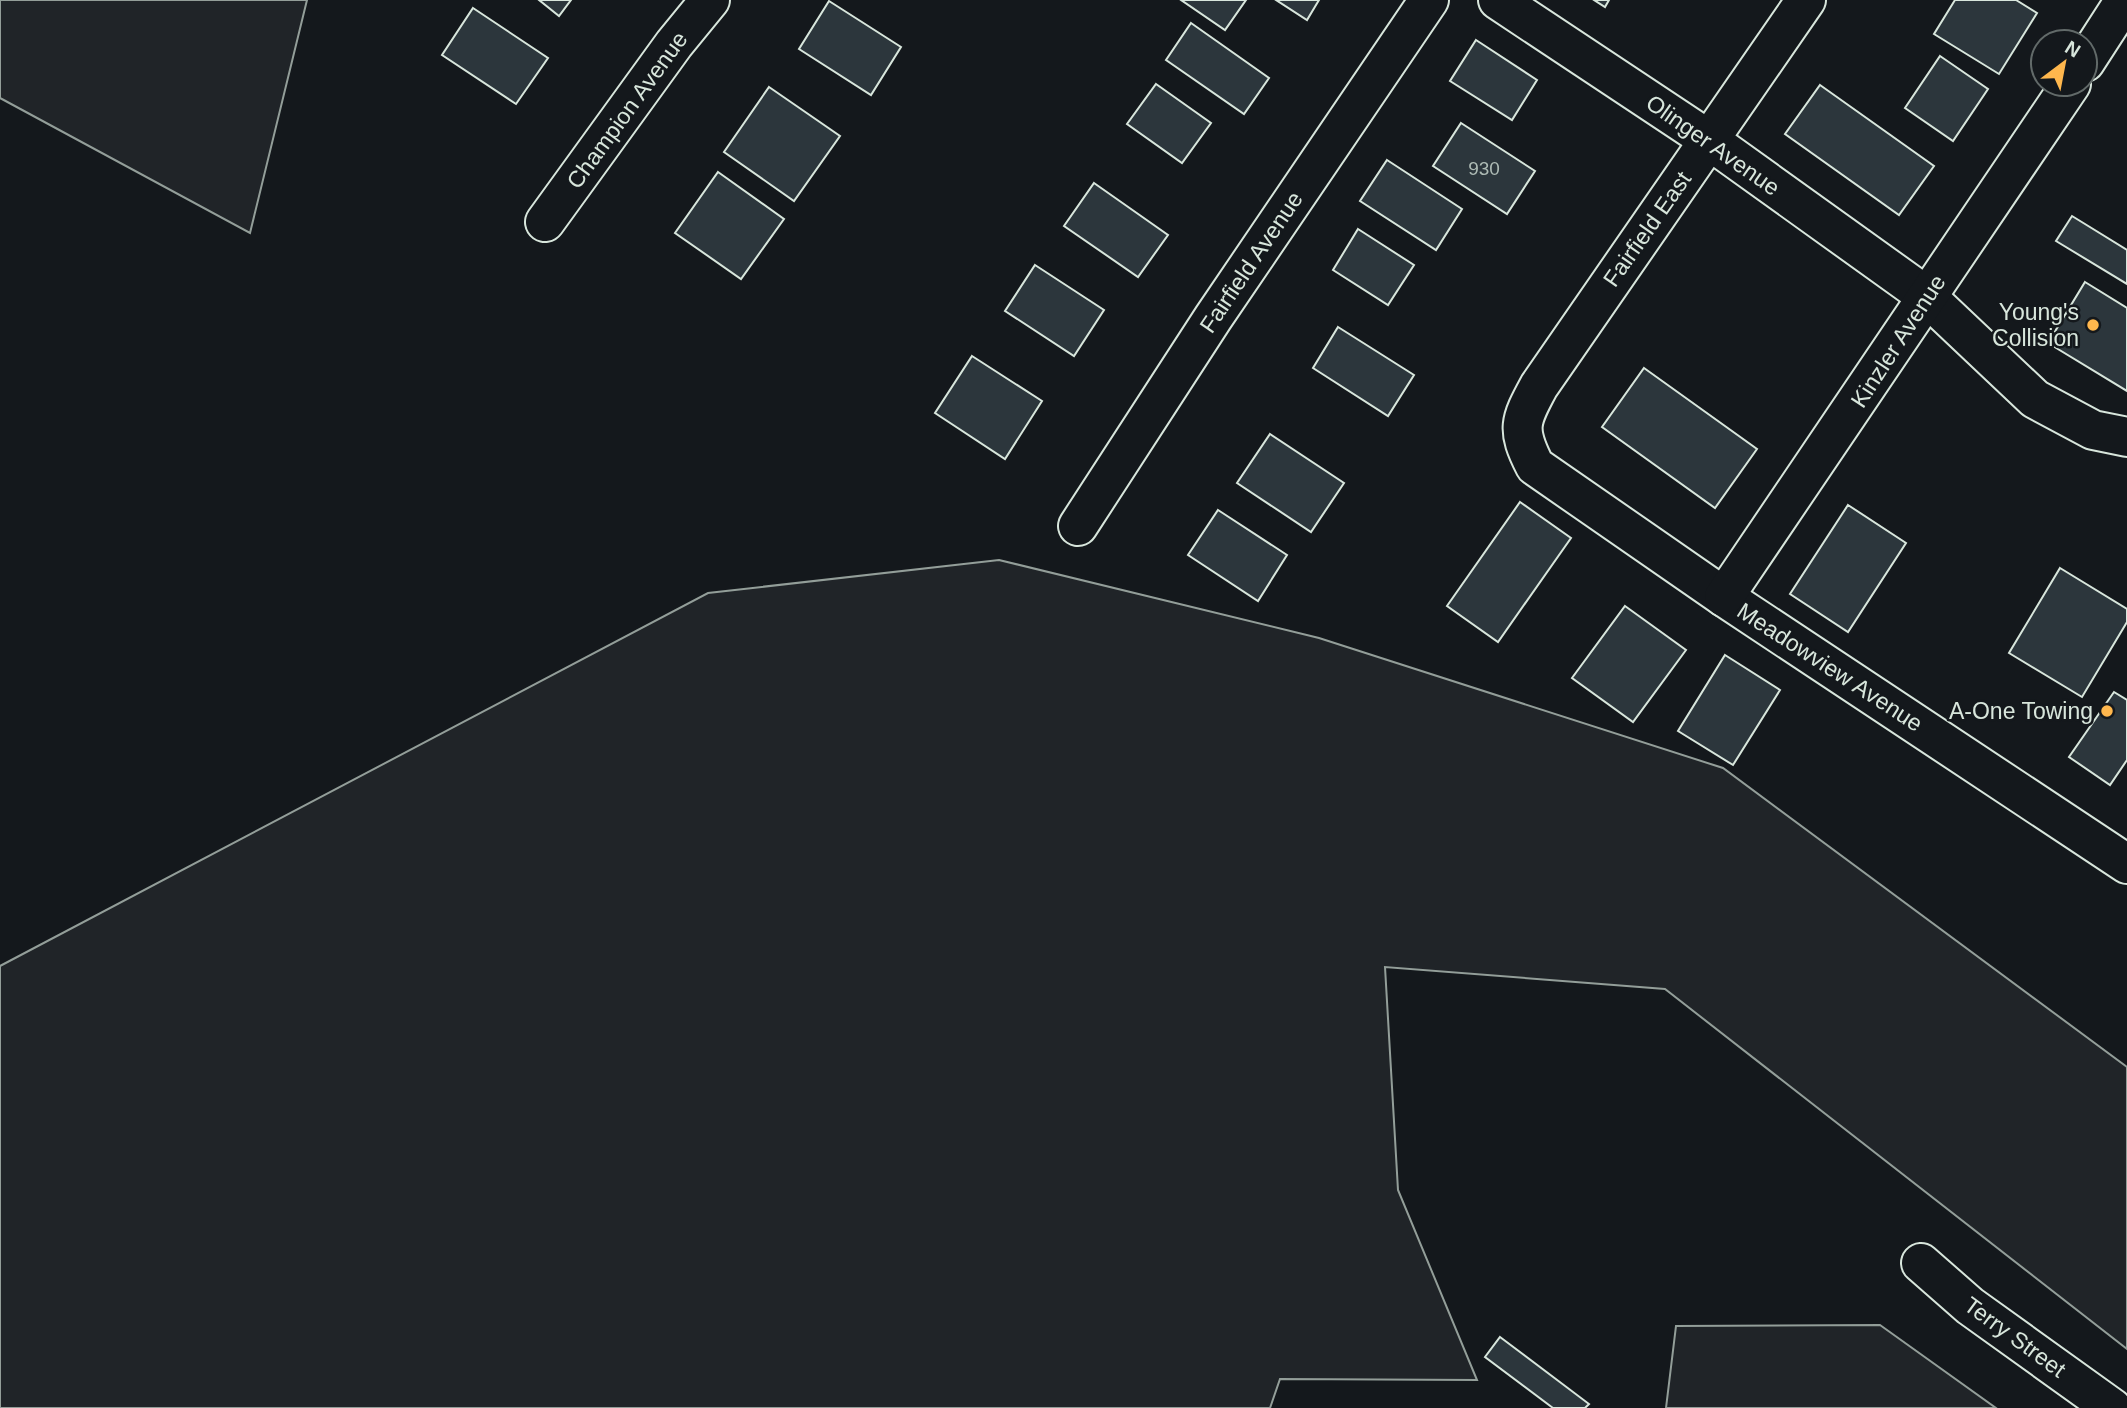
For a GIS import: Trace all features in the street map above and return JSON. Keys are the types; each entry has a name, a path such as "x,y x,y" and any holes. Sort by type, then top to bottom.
{"street":[{"name":"Champion Avenue","path":"545,222 674,44 710,0"},
{"name":"Fairfield Avenue","path":"1078,526 1213,318 1429,0"},
{"name":"Olinger Avenue","path":"1498,0 1709,139 1925,295 2035,399 2093,430 2127,437"},
{"name":"Fairfield East","path":"1535,466 1522,441 1521,418 1539,386 1806,0"},
{"path":"2099,40 2125,0"},
{"name":"Kinzler Avenue","path":"1724,597 1856,406 1925,295 2061,98"},
{"name":"Meadowview Avenue","path":"1535,466 1724,597 2127,864"},
{"name":"Terry Street","path":"1921,1263 1970,1306 2112,1408"}],"shaded area":[{"path":"0,0 307,0 250,233 0,98"},
{"path":"999,560 1319,638 1723,768 2127,1067 2127,1349 1665,989 1385,967 1398,1190 1477,1380 1280,1379 1270,1408 0,1408 0,966 708,593"},
{"path":"1880,1325 1996,1408 1666,1408 1676,1326"}],"building":[{"path":"539,0 571,0 559,16"},
{"path":"1181,0 1246,0 1225,30"},
{"path":"1276,0 1319,0 1307,20"},
{"path":"1594,0 1609,0 1605,7"},
{"path":"1955,0 2016,0 2037,13 1999,74 1934,34"},
{"path":"829,1 901,47 871,95 799,49"},
{"path":"473,8 548,58 516,104 442,55"},
{"path":"1191,23 1269,78 1244,114 1166,60"},
{"path":"1476,40 1537,80 1512,120 1450,81"},
{"path":"1940,56 1988,89 1953,141 1905,108"},
{"path":"1156,84 1211,123 1182,163 1127,124"},
{"path":"1820,85 1934,166 1899,215 1785,134"},
{"path":"769,87 840,136 794,201 724,152"},
{"path":"1461,123 1535,171 1507,214 1433,166"},
{"path":"1387,160 1462,209 1436,250 1360,201"},
{"path":"718,172 784,219 741,279 675,233"},
{"path":"1094,183 1168,235 1138,277 1064,226"},
{"path":"2072,216 2127,250 2127,284 2056,241"},
{"path":"1358,229 1414,265 1388,305 1333,270"},
{"path":"1035,265 1104,310 1074,356 1005,311"},
{"name":"Young's Collision","path":"2085,282 2127,308 2127,391 2048,343"},
{"path":"1338,327 1414,375 1388,416 1313,368"},
{"path":"972,356 1042,401 1005,459 935,413"},
{"path":"1644,368 1757,449 1715,508 1602,427"},
{"path":"1270,434 1344,483 1311,532 1237,483"},
{"path":"1520,502 1571,538 1498,642 1447,606"},
{"path":"1848,505 1906,543 1848,632 1790,594"},
{"path":"1218,510 1287,555 1258,601 1188,555"},
{"path":"2060,568 2127,609 2127,622 2082,697 2009,653"},
{"path":"1625,606 1686,650 1633,722 1572,678"},
{"path":"1725,655 1780,690 1733,765 1678,731"},
{"path":"2114,692 2127,700 2127,760 2110,785 2069,757"},
{"path":"1500,1337 1589,1404 1585,1408 1553,1408 1485,1357"}],"place":[{"name":"Young's Collision","path":"2093,325"},
{"name":"A-One Towing","path":"2107,711"}]}
